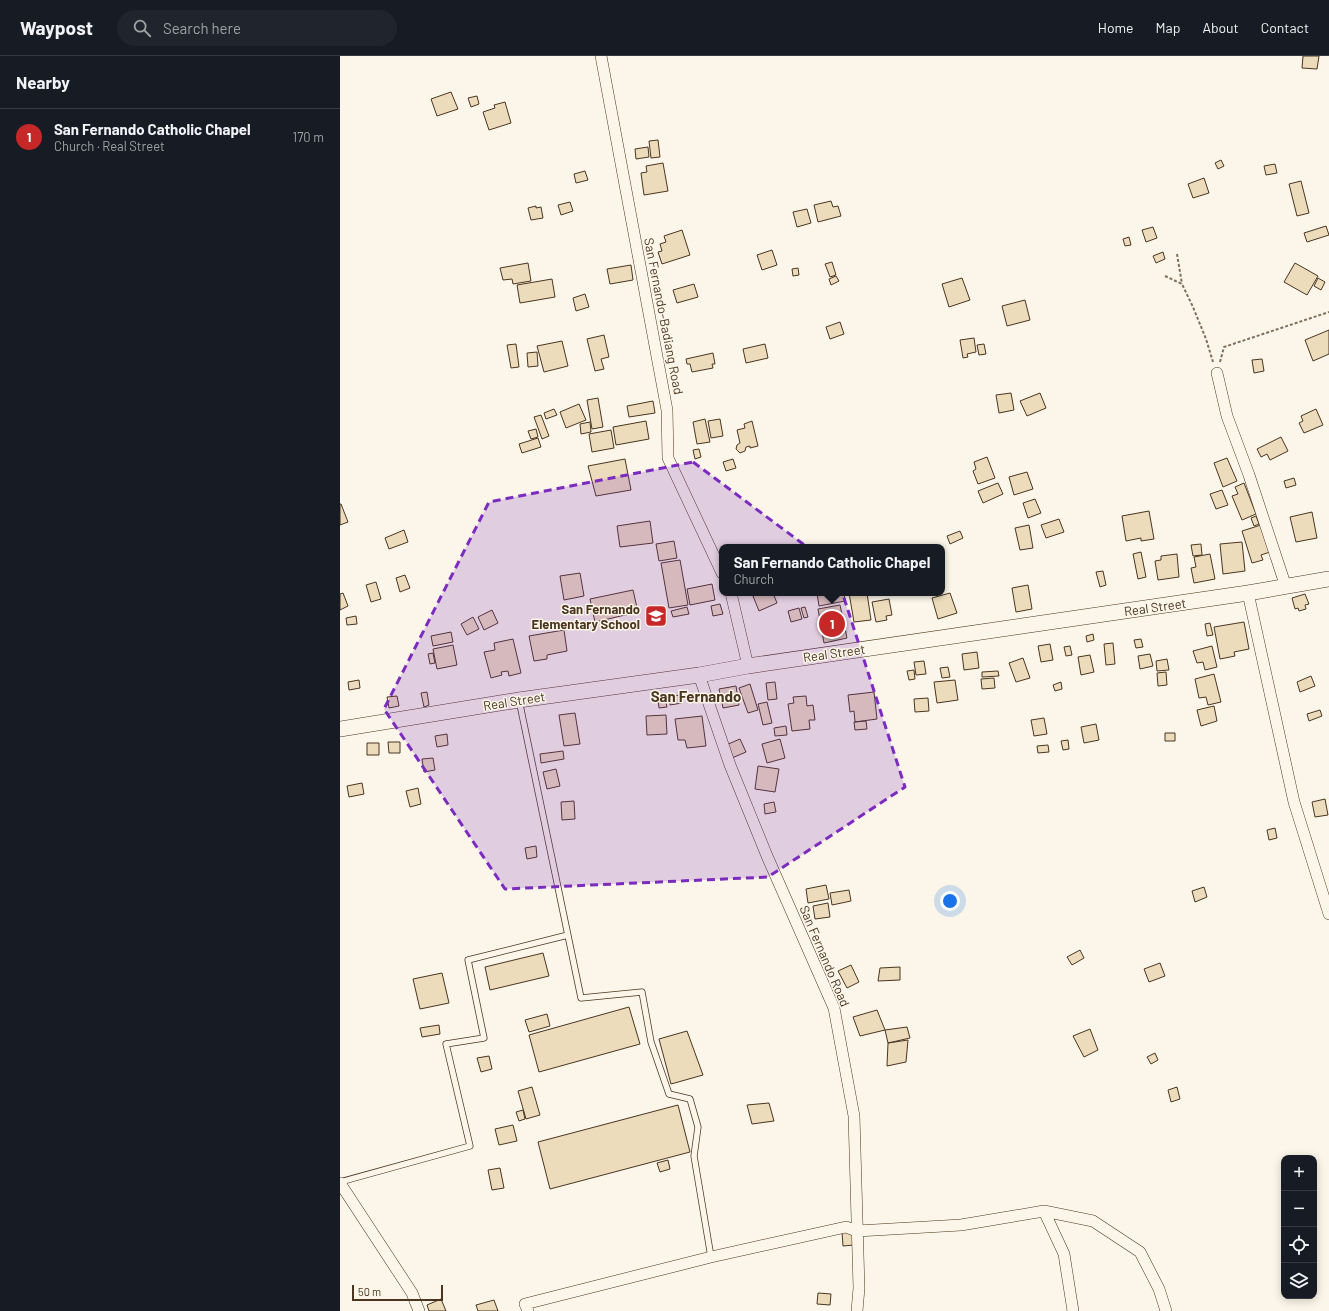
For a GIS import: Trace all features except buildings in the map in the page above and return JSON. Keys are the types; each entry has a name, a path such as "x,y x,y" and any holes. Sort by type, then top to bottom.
{"main road":[{"name":"Real Street","path":"340,729 519,700 1248,593 1329,579"}],"street":[{"name":"San Fernando-Badiang Road","path":"601,56 668,410 668,458 719,567"},
{"path":"1217,373 1226,416 1249,475 1286,587"},
{"path":"1248,593 1294,802 1329,914"},
{"path":"732,596 748,666"},
{"name":"San Fernando Road","path":"699,674 730,765 767,856 834,1008 854,1116 858,1288 857,1311"},
{"path":"340,1183 412,1293 419,1311"},
{"path":"1044,1211 1064,1254 1073,1311"},
{"path":"528,1311 525,1304 711,1257 846,1228 857,1231 961,1225 1044,1211 1093,1221 1140,1252 1159,1289 1166,1311"}],"lane":[{"path":"519,700 581,998 642,992 651,1042 669,1094 690,1099 698,1127 694,1156 711,1257"},
{"path":"340,1183 470,1146 446,1044 484,1038 468,960 568,935"}],"path":[{"path":"1177,254 1182,284 1206,338 1217,373"},
{"path":"1165,276 1182,284"},
{"path":"1217,373 1224,347 1329,312"}],"highlighted area":[{"path":"693,462 834,567 905,787 768,877 505,889 384,709 489,502"}],"place":[{"name":"San Fernando Elementary School","path":"656,616"},
{"name":"San Fernando Catholic Chapel","path":"832,624"}],"district":[{"name":"San Fernando","path":"696,696"}]}
